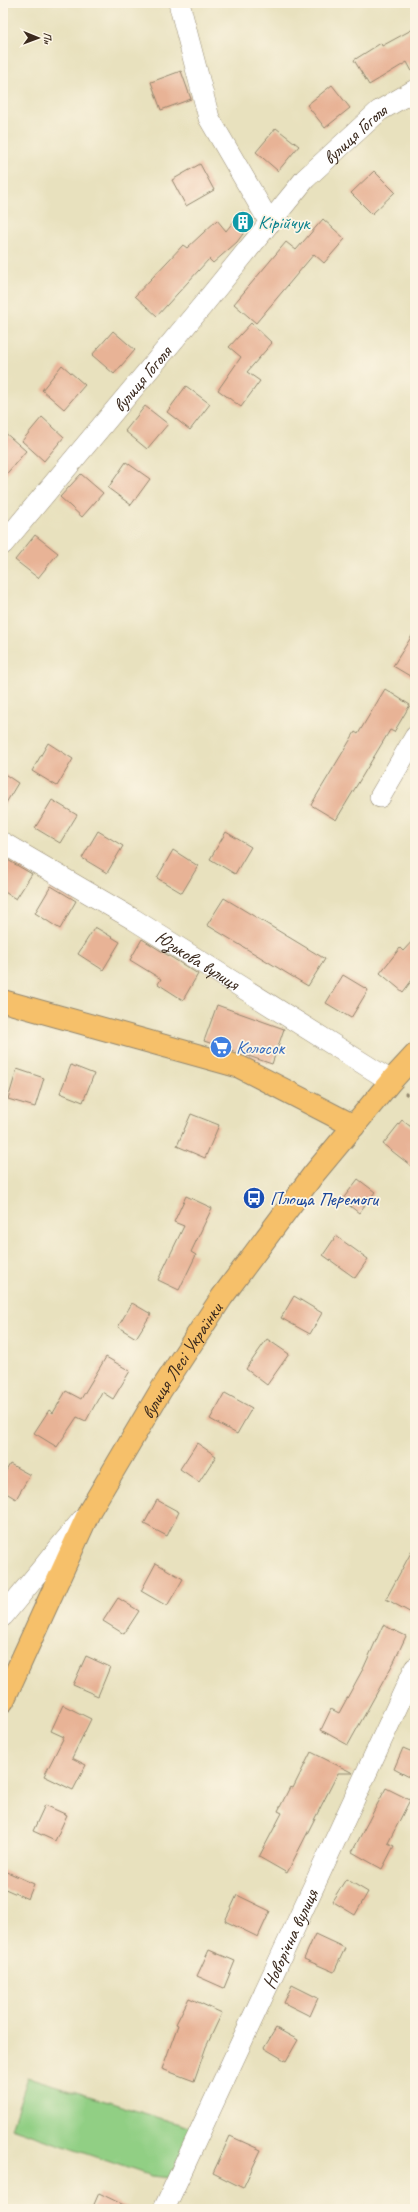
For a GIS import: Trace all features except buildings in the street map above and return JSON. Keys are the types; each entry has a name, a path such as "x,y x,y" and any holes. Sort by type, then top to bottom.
{"main road":[{"path":"3,1002 240,1067 354,1126"},
{"name":"вулиця Лесі Українки","path":"3,1701 90,1510 161,1390 222,1297 313,1175 391,1081 413,1057"}],"street":[{"path":"179,3 209,118 270,223"},
{"name":"вулиця Гоголя","path":"6,534 270,223 305,179 380,111 415,90"},
{"path":"380,797 415,737"},
{"name":"Юзькова вулиця","path":"3,843 133,919 391,1081"},
{"path":"3,1616 90,1510"},
{"name":"Новорічна вулиця","path":"164,2209 415,1668"}],"green space":[{"path":"28,2077 192,2128 171,2178 151,2176 11,2128"}],"place":[{"name":"Кірійчук","path":"243,222"},
{"name":"Колосок","path":"221,1047"},
{"name":"Площа Перемоги","path":"254,1198"}]}
